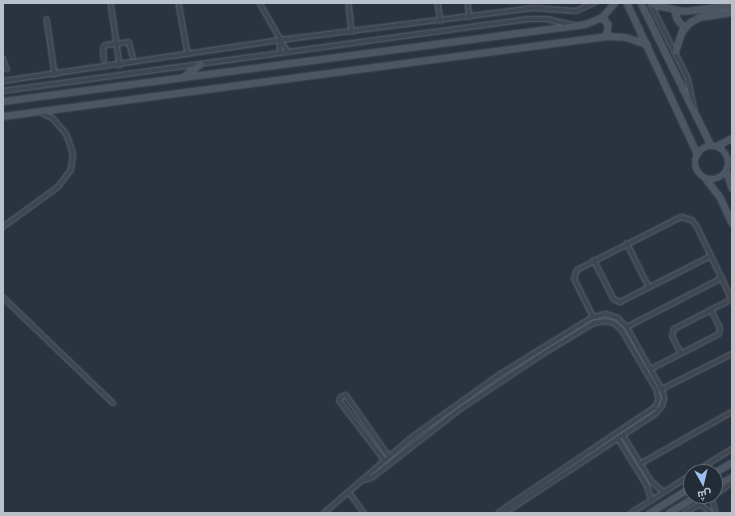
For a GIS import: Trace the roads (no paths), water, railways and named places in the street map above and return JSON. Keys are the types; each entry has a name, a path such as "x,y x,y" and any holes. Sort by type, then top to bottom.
{"street":[{"path":"111,3 120,65"},
{"path":"179,3 188,54"},
{"path":"260,3 280,40 282,53"},
{"path":"349,3 352,32"},
{"path":"438,3 441,21"},
{"path":"468,3 470,17"},
{"path":"532,3 533,8"},
{"path":"3,81 120,65 280,40 441,21 533,8 576,11 594,3"},
{"path":"3,101 184,76 574,26 590,23 602,17 614,3"},
{"path":"627,3 697,154 695,162 696,170 706,179 720,197 732,223"},
{"path":"641,3 695,115 714,145 728,155 731,166 727,172 718,179 706,179"},
{"path":"651,3 691,88 695,115"},
{"path":"651,3 675,10 732,5"},
{"path":"675,10 677,19 684,27"},
{"path":"675,52 684,27 696,18 732,12"},
{"path":"602,17 608,24 607,36"},
{"path":"47,19 55,74"},
{"path":"3,90 528,19 556,20 574,26"},
{"path":"3,116 607,36 625,37 647,44"},
{"path":"280,40 284,42 288,52"},
{"path":"104,60 103,47 117,44 130,43 132,56"},
{"path":"3,58 7,69"},
{"path":"184,76 200,64"},
{"path":"3,227 58,187 72,170 73,154 66,134 53,119 40,112"},
{"path":"697,154 732,138"},
{"path":"727,172 732,188"},
{"path":"593,316 574,276 579,268 673,219 685,218 697,226 732,299 673,330 672,338 681,354"},
{"path":"627,243 649,287"},
{"path":"594,260 616,301 622,301 711,256"},
{"path":"627,326 722,278"},
{"path":"3,297 113,403"},
{"path":"651,369 719,334 720,328 711,310"},
{"path":"324,513 411,438 480,388 593,316 610,315 627,326 662,389 664,401 660,410 499,513"},
{"path":"364,480 373,477 415,443 484,392 574,335 601,321 617,325 657,390 658,402 654,410 618,438 506,513"},
{"path":"571,330 574,335"},
{"path":"662,389 732,354"},
{"path":"480,388 484,392"},
{"path":"384,460 339,401 341,397 346,395 389,456"},
{"path":"640,464 732,412"},
{"path":"623,433 645,472 654,484 664,492"},
{"path":"411,438 415,443"},
{"path":"618,438 649,488 652,500"},
{"path":"708,464 732,449"},
{"path":"723,467 732,462"},
{"path":"641,474 645,472"},
{"path":"723,482 732,477"},
{"path":"632,513 683,480"},
{"path":"723,489 732,482"},
{"path":"649,488 654,484"},
{"path":"349,492 364,513"},
{"path":"649,513 683,492"},
{"path":"668,513 683,504"},
{"path":"685,513 700,504 711,513"}]}
